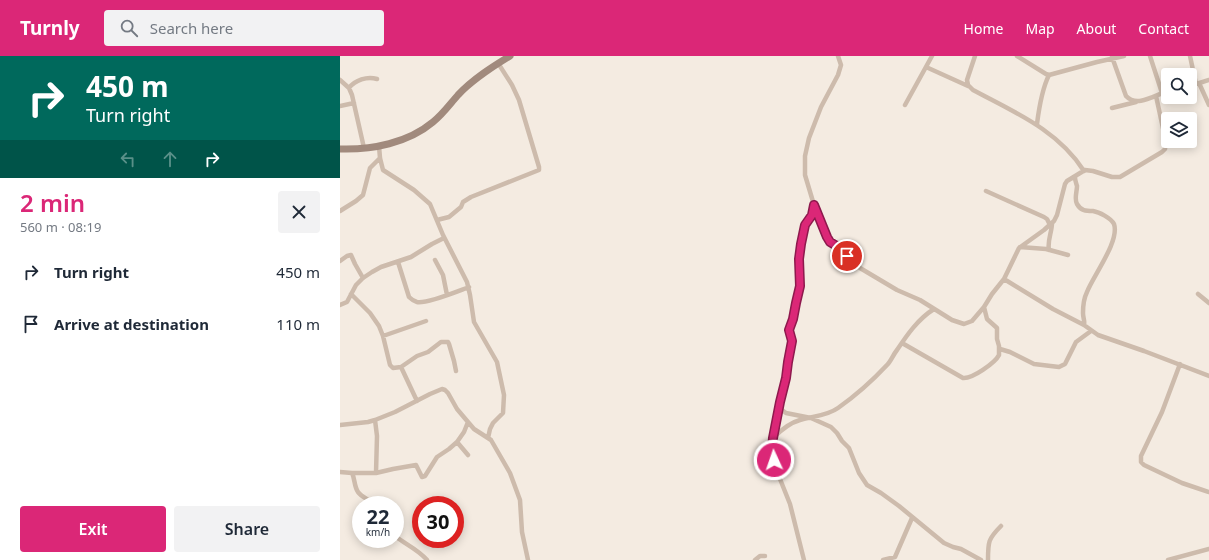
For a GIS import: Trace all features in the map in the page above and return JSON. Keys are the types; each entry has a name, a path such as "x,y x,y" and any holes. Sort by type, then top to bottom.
{"main road":[{"path":"340,149 379,146 394,142 418,132 432,123 469,85 498,63 510,56"}],"street":[{"path":"838,56 841,65 838,75 821,108 809,138 805,156 805,175 814,205 827,237 830,242 840,248 860,268 897,290 920,300 952,320 964,324 972,321 984,307 1004,279 1020,248 1051,224 1057,215 1067,181 1088,170 1112,177 1120,177 1165,149 1166,142 1156,96"},
{"path":"905,105 932,56"},
{"path":"968,86 967,80 975,56"},
{"path":"1017,56 1050,75 1112,57 1124,56"},
{"path":"1150,56 1161,90"},
{"path":"1190,56 1198,84 1209,105"},
{"path":"1112,57 1126,96 1130,100 1138,101"},
{"path":"437,220 443,220 449,217 461,207 463,202 470,197 539,170 519,100 498,63"},
{"path":"926,67 968,86 1037,124 1066,148 1078,161 1084,171"},
{"path":"1037,124 1041,100 1050,75"},
{"path":"349,88 353,83 366,78 377,79"},
{"path":"340,80 349,88 354,103 364,148"},
{"path":"1198,84 1209,80"},
{"path":"1112,108 1161,94"},
{"path":"340,106 354,103"},
{"path":"379,146 381,166 383,170 427,200 434,211 444,238 469,288 474,322 497,362 504,394 503,413 491,425 488,438"},
{"path":"340,211 363,195 370,168 380,158"},
{"path":"1075,177 1077,188 1076,200 1078,206 1087,212 1094,211 1110,219 1114,225 1114,236 1108,252 1087,291 1083,312 1084,325"},
{"path":"986,191 1047,219 1051,224 1048,242 1049,250"},
{"path":"804,560 790,504 774,460 772,449 778,409 786,378 792,341 789,330 793,319 800,286 799,259 803,233 805,225 812,215 814,205"},
{"path":"340,305 347,302 356,285 363,278 381,267 411,257 444,238"},
{"path":"1020,248 1035,248 1068,254"},
{"path":"340,261 348,256 351,256 363,278"},
{"path":"435,260 443,275 447,295"},
{"path":"398,262 412,300 419,302 469,288"},
{"path":"1004,279 1052,309 1084,325 1098,335 1180,364 1209,376"},
{"path":"351,294 373,317 382,336 390,365 393,368 401,367 418,356 428,352 442,342 448,342 456,371"},
{"path":"1198,294 1209,303"},
{"path":"902,343 965,379 971,377 991,365 999,355 1000,349 997,338 997,328 987,319 984,307"},
{"path":"773,438 779,431 792,422 821,416 832,412 843,405 866,386 887,365 915,326 934,309"},
{"path":"382,336 426,321"},
{"path":"1000,349 1010,352 1034,364 1059,367 1065,364 1076,342 1091,331"},
{"path":"1180,364 1162,412 1141,456 1141,462 1144,465 1182,483 1209,492"},
{"path":"401,367 417,401"},
{"path":"340,425 368,422 442,389 446,390 457,409 474,429 488,438 510,473 519,496 522,532 528,560"},
{"path":"778,409 786,413 811,418 831,427 850,448 856,467 867,485 881,493 944,543 961,549 982,560"},
{"path":"374,420 377,436 376,473"},
{"path":"340,472 376,473 416,465 421,476 425,476 437,457 457,442 464,432 468,422"},
{"path":"457,442 468,455"},
{"path":"352,473 358,493 362,496"},
{"path":"883,560 895,557 912,518"},
{"path":"988,560 988,543 1001,526"},
{"path":"404,543 420,553 427,560"},
{"path":"1168,560 1209,549"},
{"path":"755,560 760,556 765,556"}],"route":[{"path":"774,460 772,453 773,438 786,378 792,341 789,330 793,319 800,286 799,259 801,244 805,225 812,215 814,205 830,242 840,248 847,256"}]}
